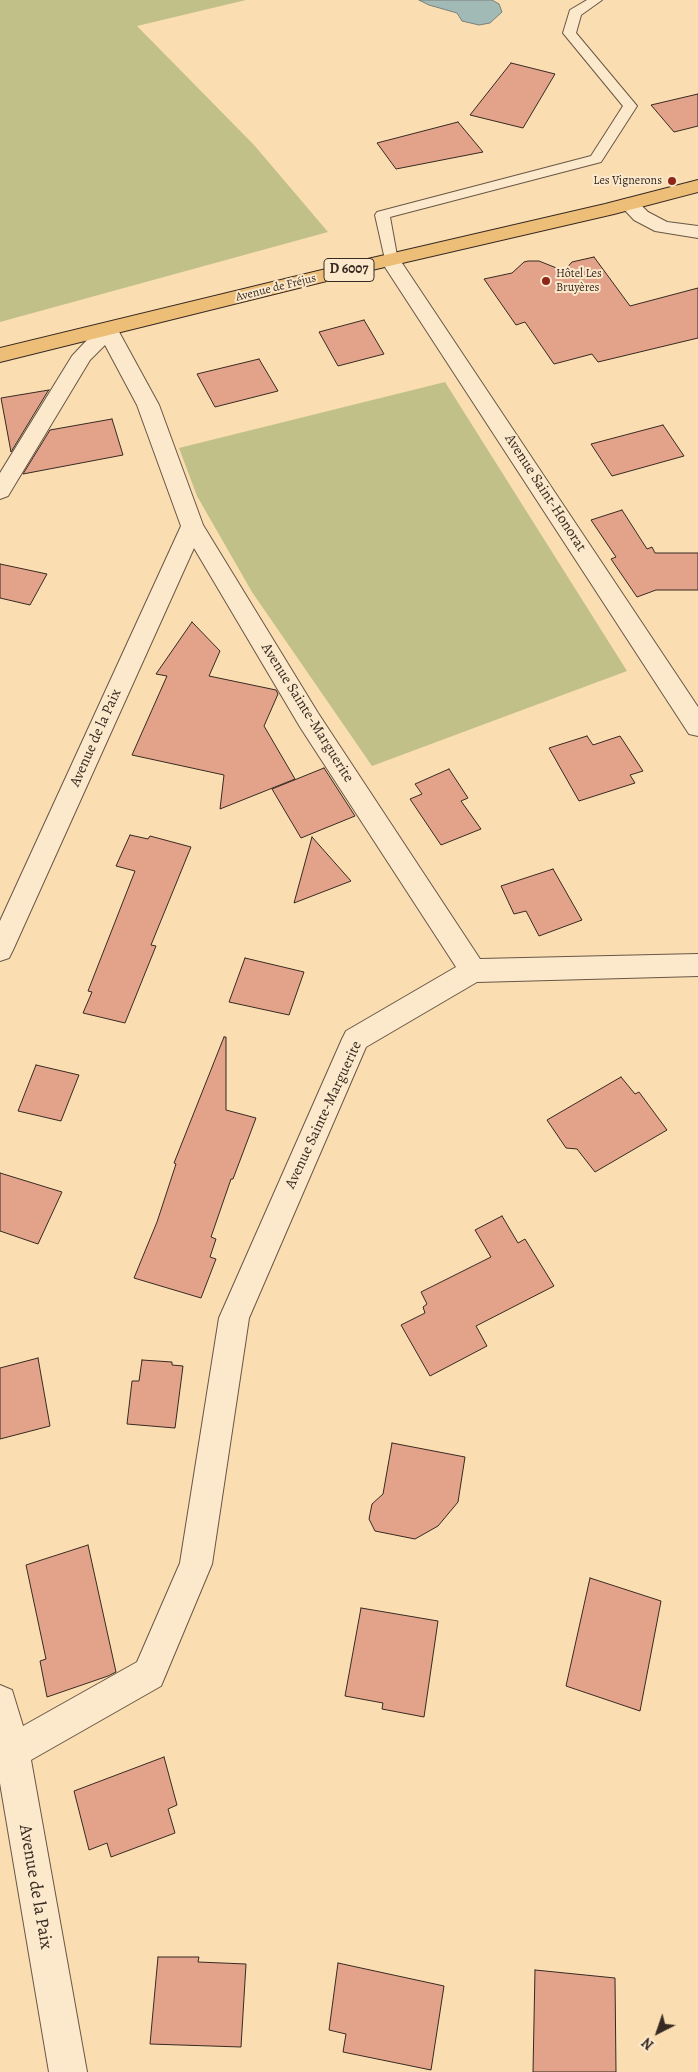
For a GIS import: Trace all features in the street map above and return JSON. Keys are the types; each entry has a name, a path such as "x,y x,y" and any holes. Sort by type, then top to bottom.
{"main road":[{"name":"Avenue de Fréjus","path":"0,356 698,186"}],"street":[{"path":"629,204 641,216 662,227 698,232"},
{"name":"Avenue Saint-Honorat","path":"391,260 698,727"},
{"path":"0,491 82,356 108,330"},
{"name":"Avenue Sainte-Marguerite","path":"6,1755 149,1674 196,1564 234,1318 356,1038 473,971 309,720 192,526 148,405 108,330"},
{"name":"Avenue de la Paix","path":"0,950 192,526"},
{"path":"473,971 698,965"},
{"name":"Avenue de la Paix","path":"0,1702 6,1755 68,2072"}],"lane":[{"path":"391,260 382,215 596,159 630,106 569,33 575,13 596,0"}],"shaded area":[{"path":"0,0 246,0 137,26 254,145 328,232 0,322"},
{"path":"445,382 627,671 372,766 252,592 197,496 179,448"}],"water":[{"path":"419,0 492,0 499,4 502,12 490,23 479,25 462,21 457,13"}],"building":[{"path":"511,63 555,74 523,128 470,115"},
{"path":"698,94 698,126 674,132 651,105"},
{"path":"458,122 483,152 396,169 377,143"},
{"path":"594,257 630,306 698,288 698,338 598,362 592,354 554,364 525,322 516,325 484,279 512,273 524,262 528,261 539,261 564,271 572,262"},
{"path":"364,320 384,354 338,366 319,332"},
{"path":"259,359 278,391 215,407 197,374"},
{"path":"48,391 11,452 1,398"},
{"path":"112,419 123,455 23,474 50,430"},
{"path":"663,425 684,456 612,476 591,444"},
{"path":"622,510 647,549 652,547 655,553 698,553 698,590 656,590 637,597 611,559 616,557 591,520"},
{"path":"0,564 47,574 30,605 0,598"},
{"path":"192,622 220,651 209,676 276,690 278,694 264,726 295,779 220,809 224,775 132,755 167,676 156,674"},
{"path":"587,736 593,745 620,736 643,771 630,775 635,783 579,801 549,748"},
{"path":"324,768 355,816 301,838 272,789"},
{"path":"449,769 468,798 461,801 481,829 441,845 410,799 422,794 415,784"},
{"path":"130,835 148,839 150,836 191,847 151,945 156,946 125,1023 83,1013 92,992 88,991 135,871 116,866"},
{"path":"312,837 351,881 294,903"},
{"path":"553,869 582,920 539,936 526,911 514,914 501,886"},
{"path":"245,958 304,972 289,1015 229,1002"},
{"path":"224,1037 226,1037 226,1110 256,1118 233,1179 231,1179 211,1237 216,1239 210,1257 216,1259 201,1298 134,1278 157,1222 176,1164 174,1163"},
{"path":"36,1065 79,1075 61,1121 18,1111"},
{"path":"621,1077 635,1094 639,1092 667,1130 595,1172 577,1149 566,1148 547,1120"},
{"path":"0,1173 62,1192 38,1244 0,1231"},
{"path":"502,1216 518,1243 525,1239 554,1286 476,1326 487,1346 430,1376 401,1325 425,1313 423,1307 427,1304 421,1292 491,1257 475,1230"},
{"path":"38,1358 50,1426 0,1439 0,1368"},
{"path":"142,1360 172,1362 172,1365 183,1366 175,1428 127,1424 132,1381 139,1381"},
{"path":"392,1443 465,1457 458,1502 438,1526 415,1539 375,1531 369,1519 372,1504 383,1494"},
{"path":"88,1545 116,1672 47,1697 40,1661 46,1659 26,1565"},
{"path":"590,1578 661,1601 640,1711 566,1686"},
{"path":"361,1608 438,1621 424,1717 382,1709 383,1703 345,1696"},
{"path":"164,1757 177,1805 168,1809 175,1833 111,1857 107,1843 89,1850 74,1791"},
{"path":"158,1957 199,1957 198,1962 246,1964 241,2047 150,2044"},
{"path":"338,1963 444,1986 431,2070 343,2052 346,2034 329,2030"},
{"path":"535,1970 615,1978 616,2072 533,2072"}],"place":[{"name":"Les Vignerons","path":"672,181"},
{"name":"Hôtel Les Bruyères","path":"546,281"}]}
